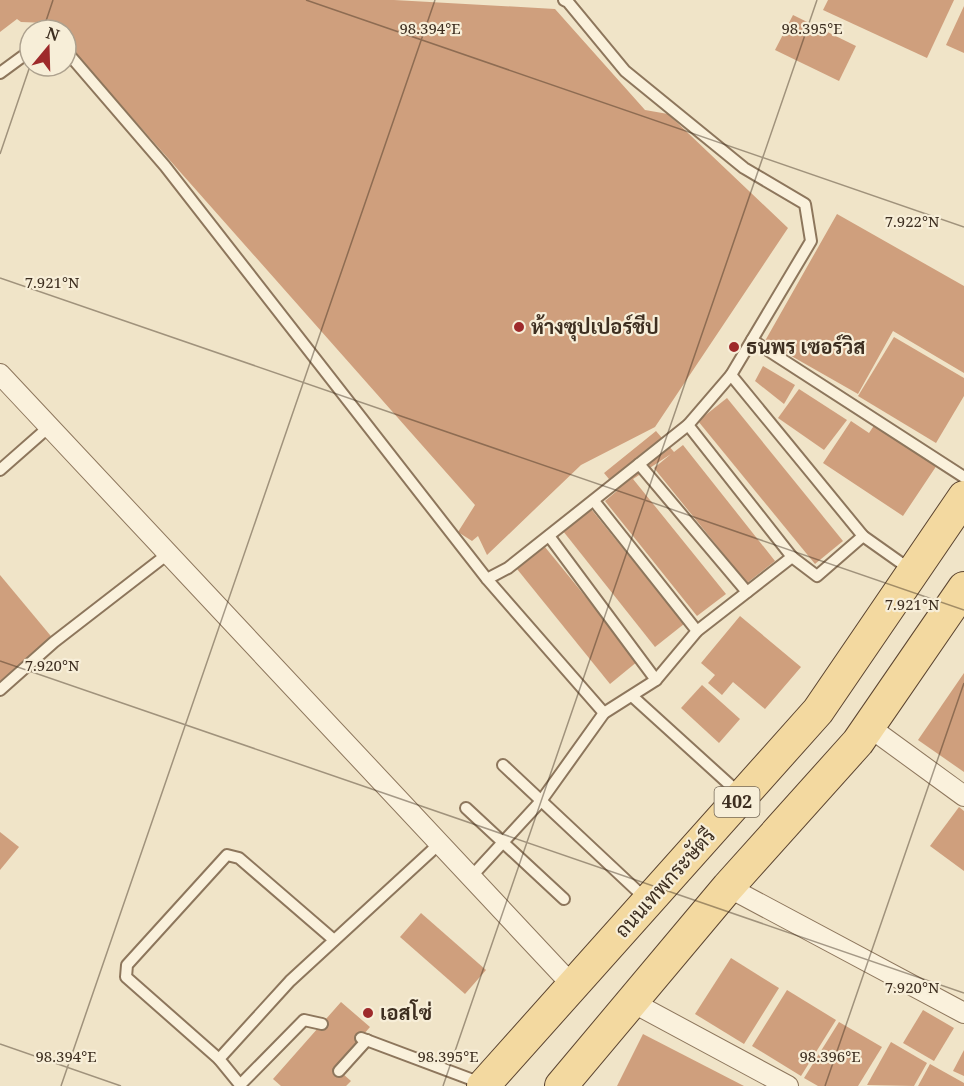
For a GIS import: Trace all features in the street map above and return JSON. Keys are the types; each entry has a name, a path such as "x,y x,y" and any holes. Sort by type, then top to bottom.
{"main road":[{"name":"ถนนเทพกระษัตรี","path":"483,1085 818,711 964,497"},
{"name":"402","path":"561,1086 728,887 858,742 964,588"}],"street":[{"path":"0,374 573,986"},
{"path":"868,726 964,796"},
{"path":"728,887 964,1014"},
{"path":"632,1002 788,1086"}],"lane":[{"path":"487,579 508,568 688,425 731,375 812,241 805,204 744,168 625,71 564,0"},
{"path":"0,73 18,60"},
{"path":"78,65 165,166 487,579 604,713"},
{"path":"752,340 964,477"},
{"path":"731,375 863,536 914,571"},
{"path":"688,425 792,557 817,576 863,536"},
{"path":"0,470 50,426"},
{"path":"639,464 747,592"},
{"path":"594,501 697,631"},
{"path":"549,536 656,680"},
{"path":"0,690 54,642 169,553"},
{"path":"471,877 541,801 604,713 656,680 697,631 792,557"},
{"path":"632,696 742,796"},
{"path":"503,765 649,901"},
{"path":"466,808 564,899"},
{"path":"219,1059 290,981 439,844"},
{"path":"322,1024 304,1020 241,1085 219,1059 126,976 127,965 227,855 239,858 334,940"},
{"path":"339,1071 364,1039 483,1085"}],"building":[{"name":"ห้างซุปเปอร์ชีป","path":"0,0 394,0 555,9 645,110 668,114 788,228 655,427 581,465 487,555 478,536 472,541 458,532 475,505 78,57 78,18 18,18 0,32"},
{"path":"828,0 954,0 927,58 823,10"},
{"path":"964,6 964,53 946,45"},
{"path":"793,15 856,46 839,81 775,50"},
{"path":"837,214 964,286 964,373 893,331 858,394 765,341"},
{"path":"894,337 964,378 964,396 936,443 858,396"},
{"path":"763,366 795,385 784,404 755,381"},
{"path":"799,389 847,420 824,450 778,418"},
{"path":"727,398 843,541 815,564 698,421"},
{"path":"851,421 869,433 875,424 937,465 903,516 823,463"},
{"path":"656,431 674,452 683,445 775,561 747,583 654,468 671,454 633,479 726,594 697,616 605,501 618,490 604,473"},
{"path":"591,509 684,624 655,647 563,531"},
{"path":"545,547 638,661 610,684 517,569"},
{"path":"0,575 55,641 0,686"},
{"path":"740,616 801,667 765,709 733,682 722,695 708,683 715,675 701,663"},
{"path":"964,673 964,772 918,740"},
{"path":"702,685 740,719 719,743 681,708"},
{"path":"959,807 964,811 964,871 930,846"},
{"path":"0,832 19,847 0,870"},
{"path":"421,913 486,970 465,994 400,937"},
{"path":"731,958 779,988 744,1044 695,1014"},
{"path":"787,990 836,1020 801,1076 752,1046"},
{"path":"341,1002 370,1027 335,1067 351,1081 346,1086 281,1086 273,1079"},
{"path":"923,1010 954,1028 934,1061 903,1043"},
{"path":"839,1022 882,1047 858,1086 818,1086 804,1078"},
{"path":"643,1034 744,1086 617,1086"},
{"path":"891,1042 927,1063 914,1086 867,1085"},
{"path":"964,1050 964,1076 953,1071"},
{"path":"930,1064 964,1083 964,1086 918,1086"}],"place":[{"name":"ห้างซุปเปอร์ชีป","path":"519,327"},
{"name":"ธนพร เซอร์วิส","path":"734,347"},
{"name":"เอสโซ่","path":"368,1013"}]}
